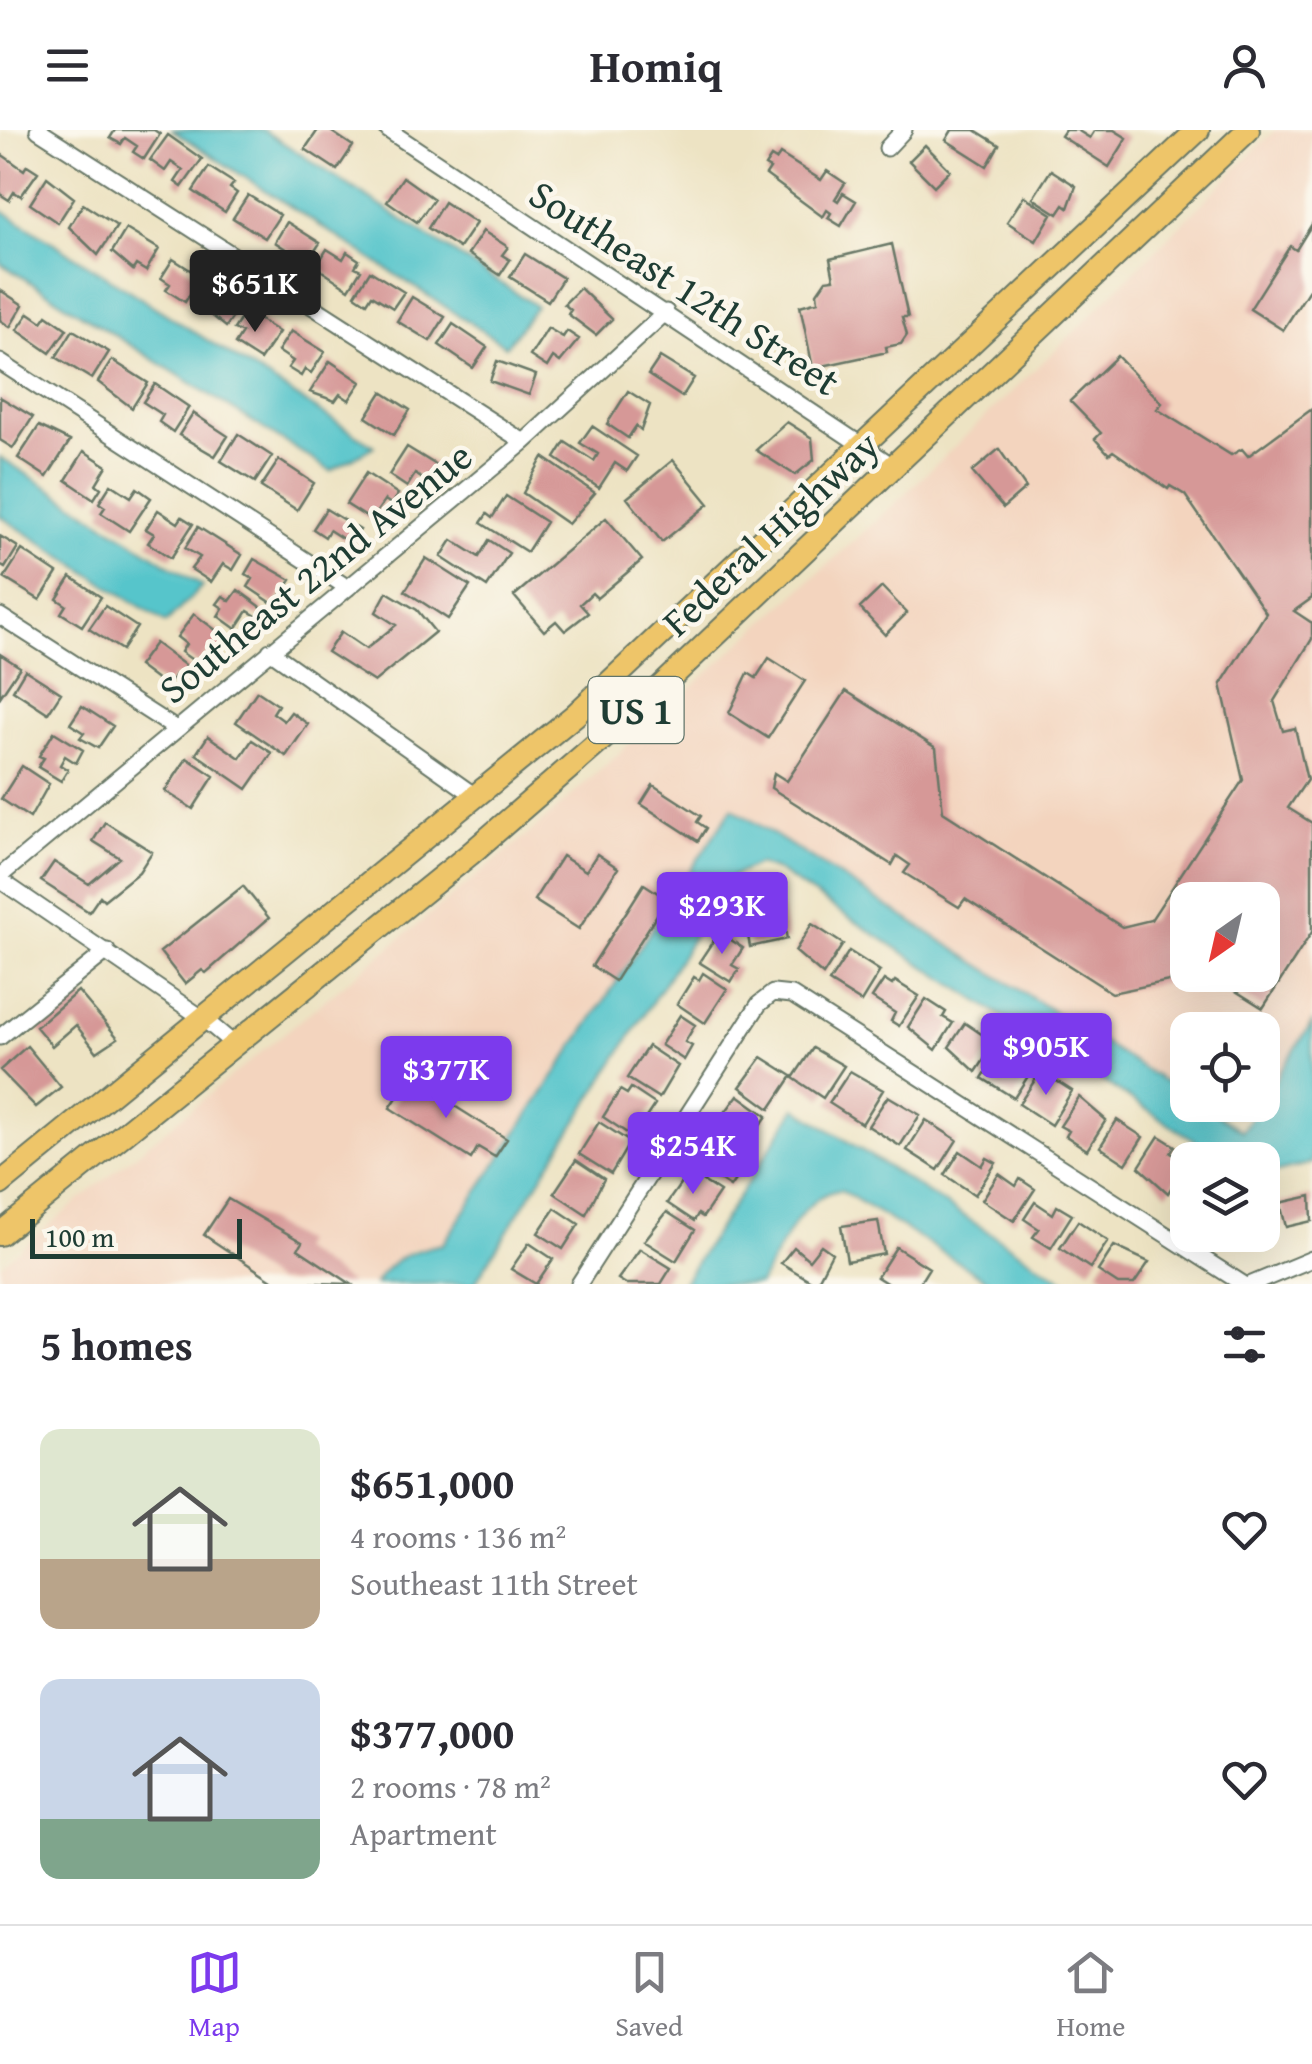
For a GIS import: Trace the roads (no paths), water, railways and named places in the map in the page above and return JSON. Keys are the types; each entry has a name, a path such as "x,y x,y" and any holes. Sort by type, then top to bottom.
{"main road":[{"path":"1184,191 1200,130"},
{"name":"Federal Highway","path":"8,1177 537,748 866,446 1200,130"},
{"path":"1223,154 1226,130"},
{"name":"Federal Highway","path":"0,1234 470,854 646,701 1248,130"},
{"path":"524,808 525,778 537,748"},
{"path":"470,854 482,824 478,798"},
{"path":"0,1202 8,1177"}],"street":[{"path":"38,130 524,442"},
{"name":"Southeast 12th Street","path":"388,130 666,312 894,468"},
{"path":"888,148 904,130"},
{"name":"Southeast 22nd Avenue","path":"0,878 524,442 666,312"},
{"path":"0,362 348,588"},
{"path":"0,616 176,729"},
{"path":"270,652 478,798"},
{"path":"0,878 205,1020 236,1046"},
{"path":"0,1037 107,951"},
{"path":"579,1284 759,1004 772,992 792,995 1242,1284"},
{"path":"1252,1284 1312,1259"}],"water":[{"path":"172,130 263,130 536,306 506,346"},
{"path":"0,209 374,446 331,471 0,263"},
{"path":"0,457 202,586 166,623 0,516"},
{"path":"732,808 1170,1085 1170,1122 1228,1122 1242,1131 1248,1122 1280,1122 1280,1072 1312,1023 1312,1163 1280,1171 1280,1142 1197,1142 777,871 758,864 731,877 474,1284 375,1284 388,1267 404,1256 443,1244"},
{"path":"796,1108 1069,1284 994,1284 841,1190 827,1194 803,1213 759,1284 682,1284"}]}
